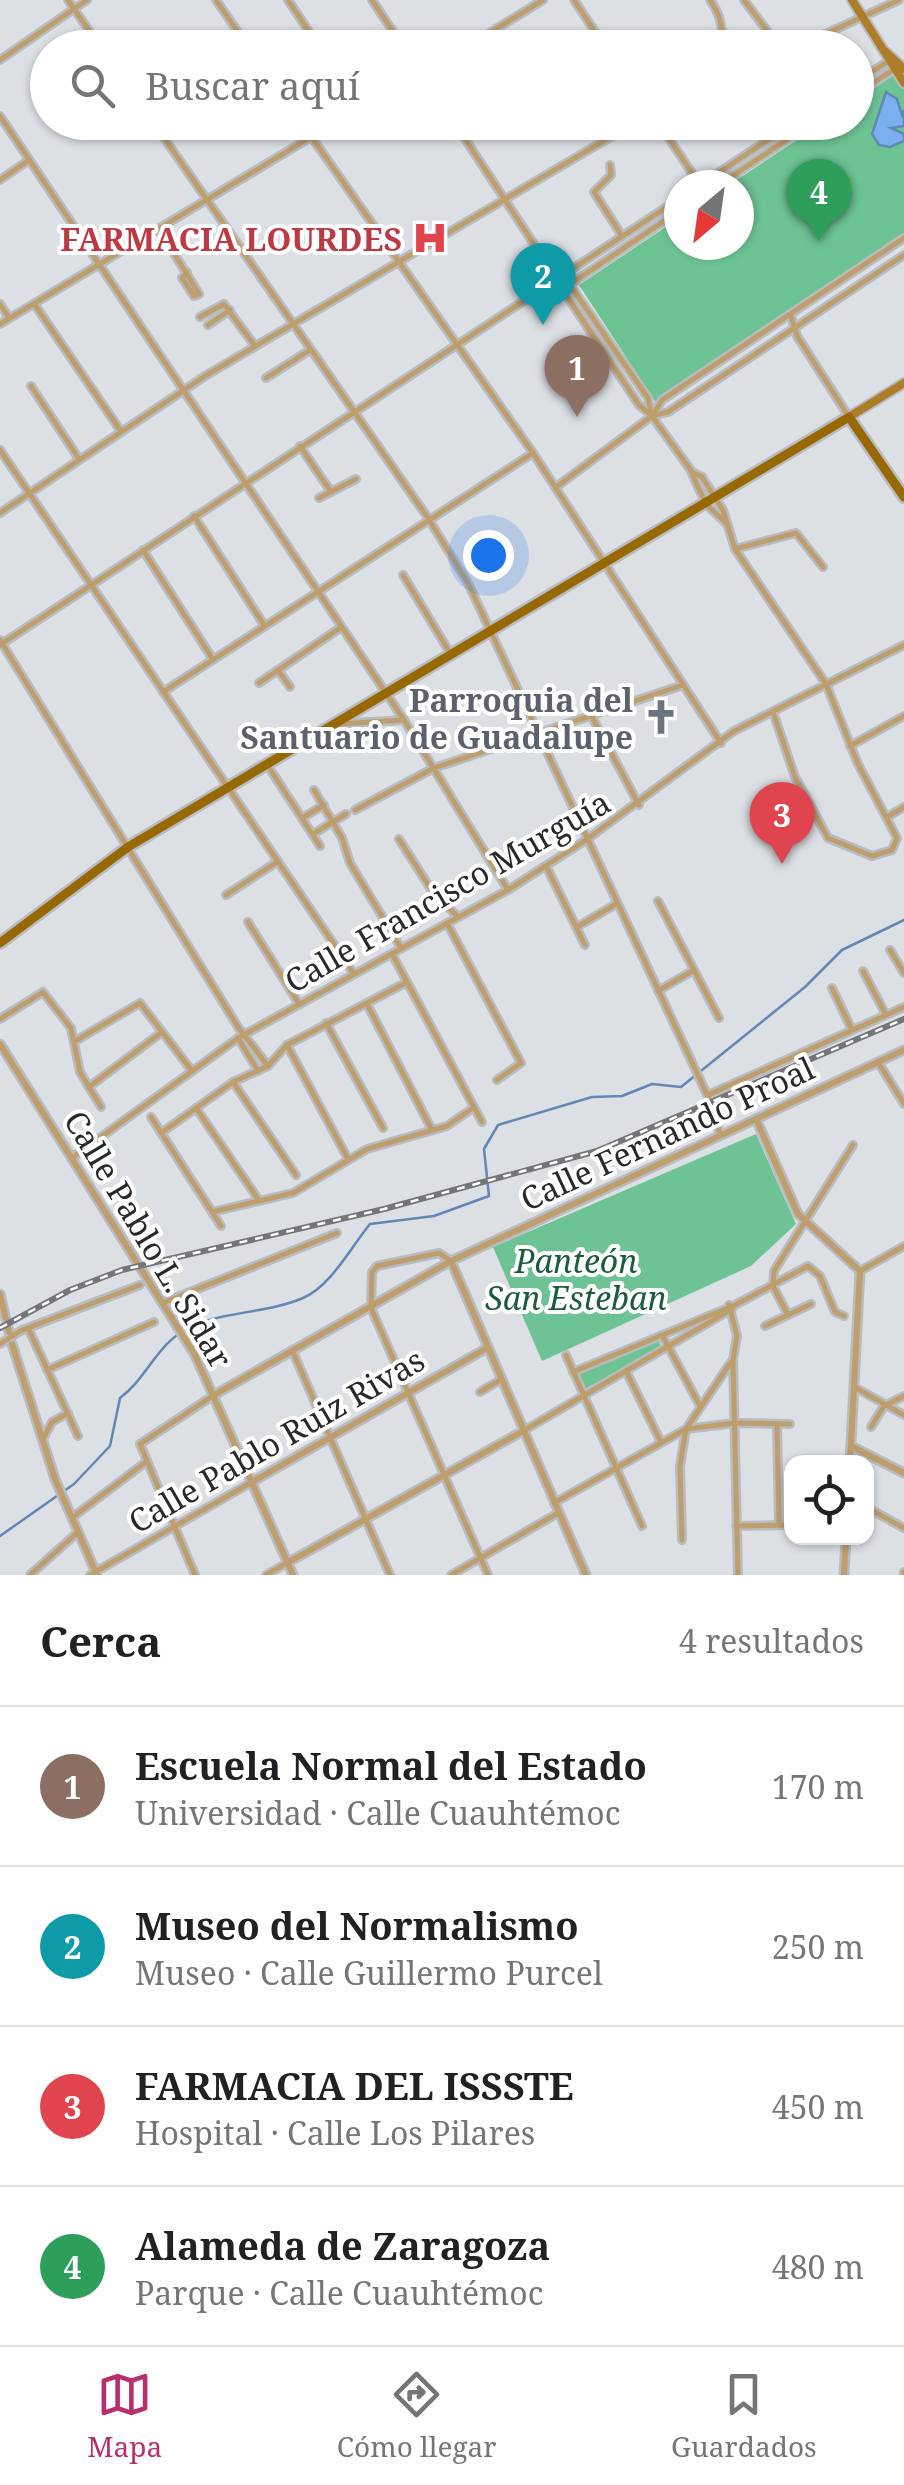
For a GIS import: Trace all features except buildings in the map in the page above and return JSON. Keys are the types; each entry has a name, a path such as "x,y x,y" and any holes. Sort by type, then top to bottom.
{"main road":[{"path":"852,0 873,30"},
{"path":"874,31 904,83"},
{"path":"0,943 128,847 904,384"},
{"path":"849,417 904,497"}],"street":[{"path":"68,0 89,30"},
{"path":"44,30 87,0"},
{"path":"216,0 237,30"},
{"path":"288,0 308,30"},
{"path":"372,0 392,30"},
{"path":"494,30 543,0"},
{"path":"574,0 594,30"},
{"path":"710,0 724,21 723,30"},
{"path":"744,0 766,30"},
{"path":"834,30 900,0"},
{"path":"0,60 30,39"},
{"path":"874,79 894,62"},
{"path":"1,119 404,720 508,890"},
{"path":"166,140 428,518 491,629 688,1060 708,1095 720,1134"},
{"path":"0,324 306,140"},
{"path":"313,140 533,453 721,742"},
{"path":"466,140 544,261 648,398 652,416"},
{"path":"0,513 182,390 606,140"},
{"path":"670,140 690,170"},
{"path":"722,170 768,140"},
{"path":"741,170 786,140"},
{"path":"0,180 29,160"},
{"path":"610,164 612,175 594,192 622,236"},
{"path":"731,164 734,170"},
{"path":"268,1066 238,1027 1,643 664,209"},
{"path":"566,287 664,221"},
{"path":"159,228 187,272"},
{"path":"556,487 652,416 662,400 904,238"},
{"path":"652,416 668,412 789,332 796,332 904,255"},
{"path":"566,287 638,405 652,416 726,523 736,549 826,684 850,746 898,843 884,854 866,854 828,838 794,777 773,712"},
{"path":"0,304 9,318"},
{"path":"34,304 120,430"},
{"path":"200,316 222,304 256,346"},
{"path":"208,325 230,310"},
{"path":"791,316 796,332 849,417"},
{"path":"781,322 789,332"},
{"path":"266,378 310,349"},
{"path":"30,386 79,459"},
{"path":"300,446 331,492"},
{"path":"0,450 354,974"},
{"path":"164,692 315,590 533,453"},
{"path":"318,498 356,479"},
{"path":"194,516 264,625"},
{"path":"736,549 796,533 823,568"},
{"path":"143,550 212,658"},
{"path":"403,575 450,653"},
{"path":"259,683 340,628"},
{"name":"Calle Francisco Murguía","path":"74,1156 246,1033 508,890 639,805 721,742 904,646"},
{"path":"278,670 290,687"},
{"path":"355,810 434,768 683,685"},
{"path":"591,714 639,805"},
{"path":"850,746 903,719"},
{"path":"335,724 404,720"},
{"path":"266,763 320,846"},
{"path":"314,790 334,822 350,862 401,948"},
{"path":"302,818 324,805"},
{"path":"887,816 904,807"},
{"path":"313,834 346,814"},
{"path":"399,839 432,891 457,917"},
{"path":"226,894 277,862"},
{"path":"546,866 586,945"},
{"path":"658,900 720,1018"},
{"path":"577,927 616,904"},
{"path":"248,922 299,1004"},
{"path":"447,923 520,1064 497,1080"},
{"path":"890,950 904,973"},
{"path":"392,954 482,1122"},
{"path":"657,992 694,970"},
{"path":"863,971 886,1015"},
{"path":"161,1133 233,1082 268,1066 287,1044 407,982"},
{"path":"832,988 852,1030"},
{"path":"0,1019 40,990 77,1040 80,1072 100,1108"},
{"path":"77,1040 138,1002 192,1071"},
{"path":"367,1003 432,1130"},
{"path":"708,1095 904,1007"},
{"path":"326,1022 383,1128"},
{"path":"238,1027 238,1038 258,1071"},
{"path":"89,1087 162,1032"},
{"name":"Calle Pablo L. Sidar","path":"0,1044 166,1302 214,1396 293,1575"},
{"path":"287,1044 348,1159"},
{"name":"Calle Fernando Proal","path":"146,1462 140,1444 214,1396 451,1261 904,1050"},
{"path":"878,1062 904,1104"},
{"path":"233,1082 296,1175"},
{"path":"196,1108 258,1199"},
{"path":"212,1212 311,1185 348,1159 390,1141 455,1123 473,1108"},
{"path":"151,1116 221,1226"},
{"path":"756,1118 804,1221 860,1271"},
{"path":"788,1314 772,1286 774,1271 853,1145"},
{"path":"166,1302 338,1232"},
{"path":"860,1271 902,1248 904,1256"},
{"name":"Calle Fernando Proal","path":"371,1308 372,1272 377,1266 438,1253 451,1261"},
{"path":"451,1261 586,1575"},
{"path":"266,1575 524,1431 731,1307 811,1267 835,1312 844,1316"},
{"path":"850,1455 860,1271"},
{"path":"0,1344 140,1285"},
{"path":"0,1294 10,1332"},
{"path":"766,1326 810,1304"},
{"path":"573,1372 731,1307"},
{"path":"731,1307 738,1336 733,1360 738,1575"},
{"path":"371,1308 488,1575"},
{"path":"47,1370 154,1322"},
{"path":"29,1330 78,1436"},
{"path":"662,1335 700,1406"},
{"path":"12,1344 55,1479 94,1574"},
{"name":"Calle Pablo Ruiz Rivas","path":"94,1574 487,1348"},
{"path":"293,1352 390,1575"},
{"path":"566,1355 642,1526"},
{"path":"682,1540 680,1466 686,1429 733,1360"},
{"path":"626,1371 660,1440"},
{"path":"480,1392 500,1380"},
{"path":"856,1388 904,1415"},
{"path":"871,1427 886,1405 904,1396"},
{"path":"42,1442 52,1422 68,1413"},
{"path":"33,1417 52,1422"},
{"path":"554,1503 660,1440 686,1429 734,1423 790,1424"},
{"path":"776,1424 779,1525"},
{"path":"851,1446 903,1471"},
{"path":"70,1514 146,1462 195,1575"},
{"path":"874,1511 904,1528"},
{"path":"451,1575 558,1513"},
{"path":"736,1526 784,1525"},
{"path":"30,1575 78,1532"},
{"path":"844,1575 846,1545"}],"green space":[{"path":"894,75 904,88 904,238 656,403 579,285 664,228 664,260 754,260 752,170 796,140 874,140 874,89"},
{"name":"Panteón San Esteban","path":"756,1134 796,1224 751,1266 542,1361 493,1247"},
{"path":"659,1340 661,1348 585,1389 579,1374"}],"water":[{"path":"886,92 897,99 902,115 904,110 904,126 891,128 904,134 904,141 890,147 879,145 874,128"}],"waterway":[{"path":"0,1536 74,1484 110,1446 120,1398 179,1334 203,1322 303,1298 323,1285 370,1224 434,1216 489,1196 484,1149 498,1125 592,1097 622,1096 652,1084 681,1087 805,987 842,950 904,920"}],"railway":[{"path":"0,1328 70,1290 122,1270 384,1209 597,1151 904,1019"}],"place":[{"name":"FARMACIA LOURDES","path":"430,238"},
{"name":"Alameda de Zaragoza","path":"819,241"},
{"name":"Museo del Normalismo","path":"543,325"},
{"name":"Escuela Normal del Estado","path":"577,417"},
{"name":"Parroquia del Santuario de Guadalupe","path":"661,717"},
{"name":"FARMACIA DEL ISSSTE","path":"782,864"}]}
